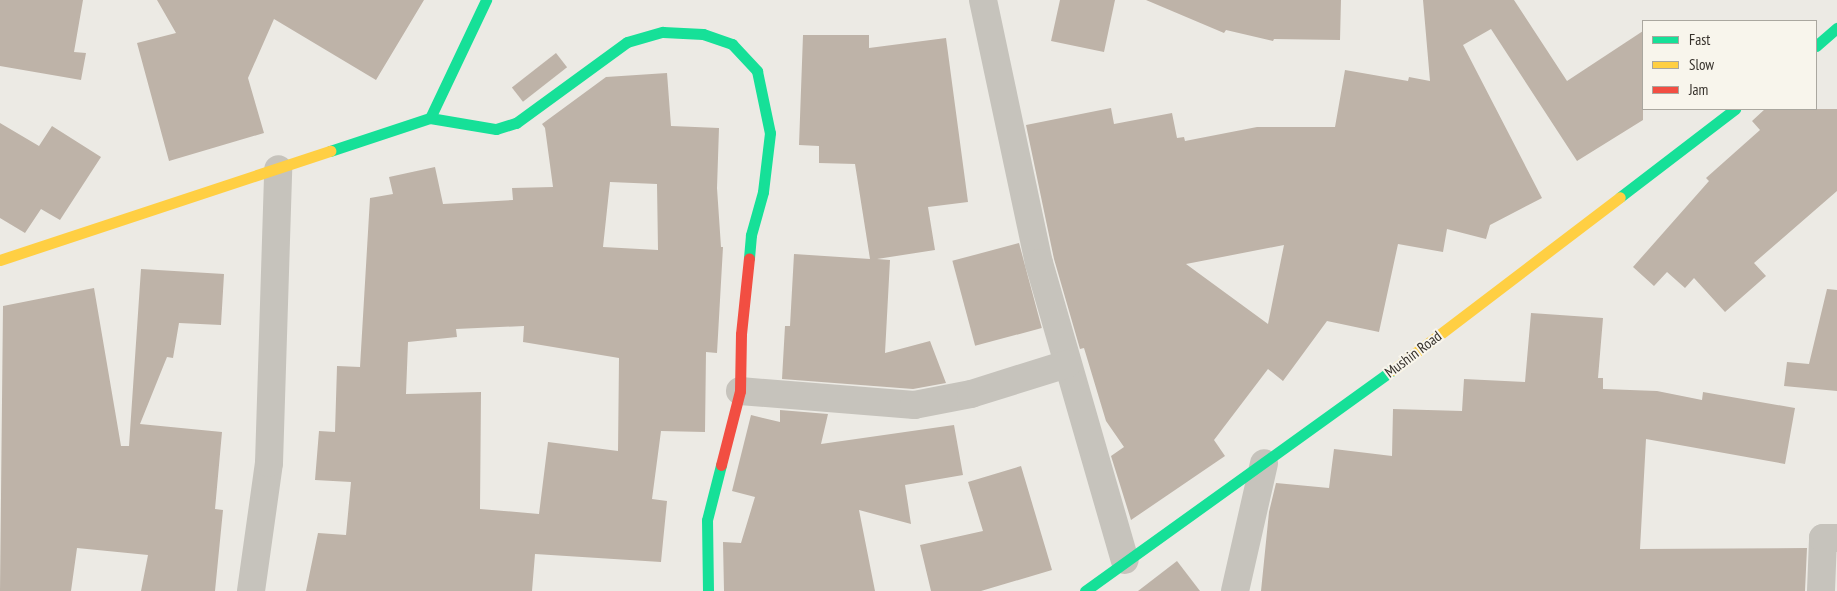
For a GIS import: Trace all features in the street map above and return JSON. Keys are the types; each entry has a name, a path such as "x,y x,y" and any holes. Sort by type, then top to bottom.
{"street":[{"path":"430,118 486,0"},
{"path":"983,0 1039,263 1125,560"},
{"path":"1817,45 1837,28"},
{"path":"0,260 430,118 496,129 516,123 627,42 663,32 703,34 732,44 757,71 770,133 763,192 751,235 741,334 740,391 707,520 708,591"},
{"name":"Mushin Road","path":"1085,591 1125,560 1264,463 1532,266 1734,110"},
{"path":"251,591 269,463 278,169"},
{"path":"740,391 914,405 971,394 1067,364"},
{"path":"1235,591 1264,463"},
{"path":"1821,591 1823,538 1837,538"}],"building":[{"path":"0,0 83,0 74,52 86,53 81,80 0,66"},
{"path":"157,0 424,0 376,80 274,19 248,78 264,133 169,161 137,43 176,33"},
{"path":"1060,0 1115,0 1104,52 1051,41"},
{"path":"1146,0 1341,0 1340,40 1274,39 1273,41 1226,30 1224,33"},
{"path":"1423,0 1514,0 1567,81 1642,32 1643,120 1577,161 1491,29 1463,45 1542,198 1490,225 1486,239 1447,229 1443,252 1398,244 1379,332 1327,321 1283,381 1268,369 1214,440 1225,456 1131,520 1111,456 1124,447 1106,421 1084,348 1080,349 1054,259 1026,125 1111,108 1114,124 1172,113 1177,138 1184,137 1185,141 1257,127 1335,127 1345,70 1408,81 1409,77 1430,81","holes":["1284,245 1268,324 1186,264"]},
{"path":"803,35 869,35 869,48 946,38 968,202 928,207 935,250 877,259 890,260 885,353 930,341 946,383 913,389 782,379 785,326 790,326 794,254 870,259 855,164 819,163 819,146 799,145"},
{"path":"556,53 567,67 523,102 512,87"},
{"path":"667,73 671,126 719,128 717,188 721,247 723,247 717,353 706,352 705,432 661,431 652,499 667,501 661,562 535,554 532,591 306,591 318,533 346,535 351,482 315,480 319,431 335,432 337,366 360,367 370,198 393,194 389,177 435,167 443,204 513,200 512,188 553,187 545,128 542,124 606,77","holes":["610,182 657,184 658,250 603,247","524,326 523,342 619,358 618,451 548,442 539,514 480,509 481,392 406,394 408,342 457,337 456,329"]},
{"path":"1837,109 1837,191 1754,263 1766,276 1725,312 1694,278 1685,288 1667,272 1654,286 1633,267 1709,181 1706,178 1760,130 1752,121 1764,110"},
{"path":"0,123 39,146 52,126 101,157 60,220 41,209 25,233 0,218"},
{"path":"1019,243 1042,328 975,346 952,261"},
{"path":"141,269 224,274 221,325 179,323 173,358 167,357 140,424 222,432 215,509 223,510 215,591 141,591 148,555 77,548 71,591 0,591 3,306 94,288 121,446 129,446"},
{"path":"1827,289 1837,290 1837,391 1784,386 1787,362 1809,364"},
{"path":"1531,313 1603,318 1598,378 1603,378 1603,389 1657,391 1702,400 1703,392 1795,408 1785,464 1646,439 1640,549 1807,548 1805,591 1261,591 1269,512 1276,483 1329,488 1334,449 1392,456 1393,409 1462,411 1464,379 1525,382"},
{"path":"780,410 828,414 821,444 954,425 963,475 905,485 911,524 859,510 875,591 724,591 723,542 741,543 755,497 732,491 751,415 780,422"},
{"path":"1021,466 1052,570 981,591 931,591 920,545 983,531 968,482"},
{"path":"1177,561 1200,591 1138,591"}],"traffic: fast":[{"path":"330,151 430,118 486,0"},
{"path":"1817,45 1837,28"},
{"path":"430,118 496,129 516,123 627,42 663,32 703,34 732,44 757,71 770,133 763,192 751,235 749,258"},
{"path":"1620,197 1734,110"},
{"path":"1085,591 1393,370"},
{"path":"708,591 707,520 721,465"}],"traffic: slow":[{"path":"0,260 330,151"},
{"path":"1393,370 1620,197"}],"traffic: jam":[{"path":"721,465 740,391 741,334 749,258"}]}
